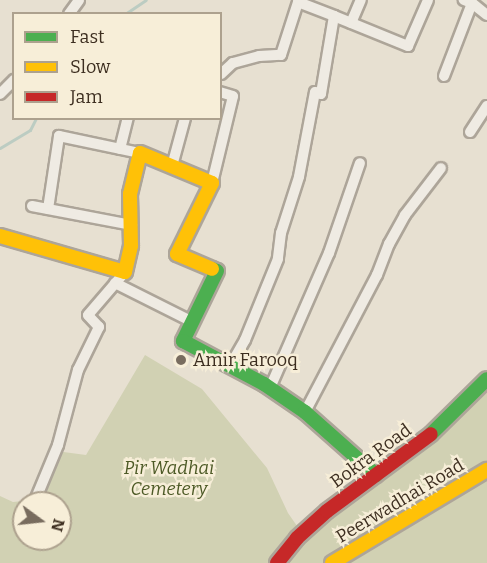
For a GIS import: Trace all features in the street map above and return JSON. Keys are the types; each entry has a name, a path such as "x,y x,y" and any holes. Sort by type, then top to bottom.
{"street":[{"path":"351,23 361,0"},
{"path":"222,73 233,63 259,56 281,55 298,2 408,46 428,0"},
{"path":"444,76 468,2 487,15"},
{"path":"230,366 245,340 278,259 281,233 298,177 315,92 321,94 334,16"},
{"path":"0,94 12,82"},
{"path":"222,93 233,96 222,120 212,183 177,254 217,271 183,341 270,388 305,412 376,475"},
{"path":"470,132 487,106"},
{"path":"120,149 127,120"},
{"path":"172,166 184,120"},
{"path":"48,209 59,136 140,153 212,183"},
{"path":"39,491 58,445 78,370 99,327 88,315 125,272 132,225 130,194 140,153"},
{"path":"270,388 329,253 360,163"},
{"path":"305,412 377,275 405,215 441,168"},
{"path":"32,206 132,225"},
{"path":"0,236 125,272"},
{"path":"115,283 193,322"},
{"name":"Bokra Road","path":"277,563 297,538 327,511 425,440 487,378"},
{"name":"Peerwadhai Road","path":"332,563 487,470"}],"green space":[{"name":"Pir Wadhai Cemetery","path":"145,355 202,389 267,468 288,513 304,536 385,477 441,431 487,387 487,563 0,563 0,496 12,502 12,551 72,551 72,491 36,491 56,451 86,455"}],"waterway":[{"path":"128,12 146,0"},
{"path":"0,148 30,130 35,120"}],"traffic: fast":[{"path":"212,269 217,271 183,341 264,384 305,412 376,475"},
{"path":"431,434 487,379"}],"traffic: slow":[{"path":"0,236 125,272 131,246 130,194 140,153 212,183 177,254 212,269"},
{"path":"332,563 487,470"}],"traffic: jam":[{"path":"277,563 297,538 327,511 431,434"}],"place":[{"name":"Amir Farooq","path":"181,360"}]}
